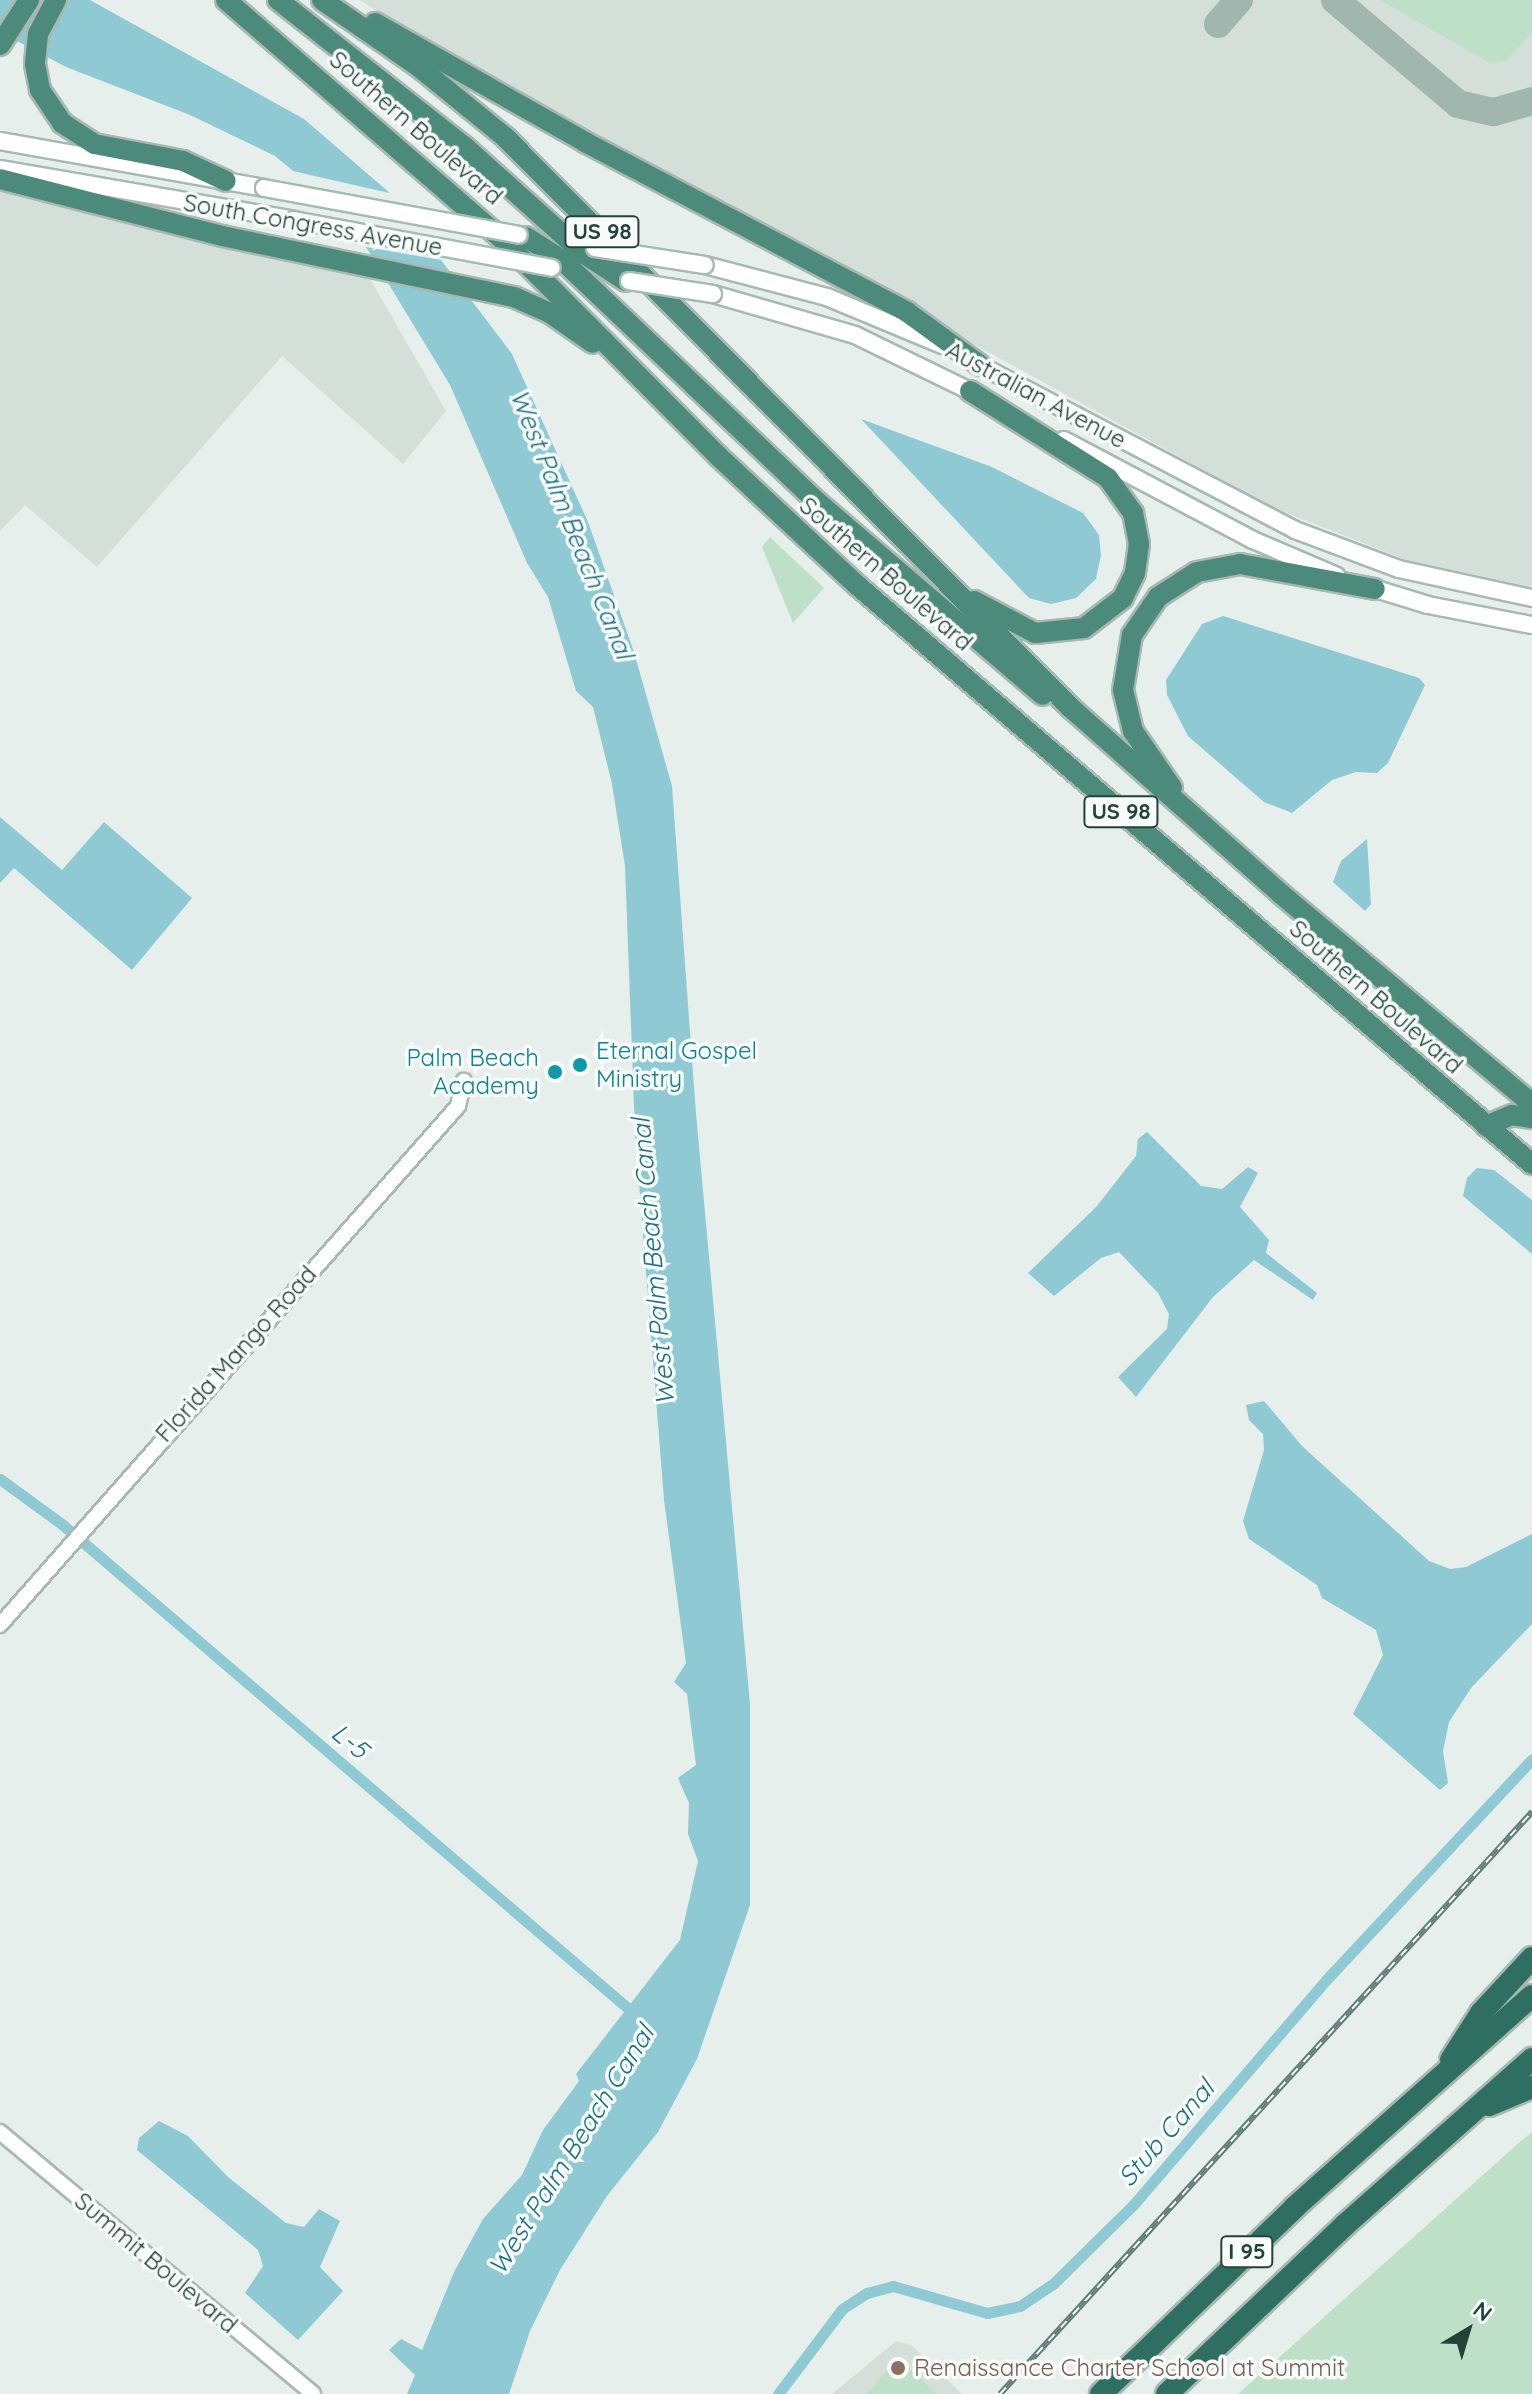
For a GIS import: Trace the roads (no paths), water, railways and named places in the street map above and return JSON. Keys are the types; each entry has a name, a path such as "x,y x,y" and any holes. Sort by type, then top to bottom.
{"highway":[{"path":"0,45 29,0"},
{"path":"56,0 38,34 35,70 49,108 84,140 183,161 226,181"},
{"path":"278,0 455,138 573,244 627,281"},
{"path":"325,0 413,41 562,130 907,312 980,365"},
{"name":"Southern Boulevard","path":"325,0 419,67 534,164 938,578 1126,759 1532,1104"},
{"name":"Southern Boulevard","path":"227,3 469,208 638,376 858,586 1532,1164"},
{"path":"0,179 362,267 470,288 541,308 638,376"},
{"path":"522,236 573,272 814,499 1015,674 1126,759"},
{"path":"938,578 1013,625 1065,634 1094,623 1116,606 1138,564 1137,523 1114,485 970,391"},
{"path":"1196,821 1143,748 1124,703 1129,644 1150,606 1187,577 1230,565 1258,565 1375,589"},
{"path":"1486,1126 1512,1115 1532,1118"},
{"path":"1441,2078 1481,2013 1532,1958"},
{"name":"I 95","path":"1101,2394 1285,2217 1532,1996"},
{"name":"I 95","path":"1167,2394 1532,2059"},
{"path":"1473,2112 1532,2087"}],"main road":[{"name":"South Congress Avenue","path":"0,141 522,236"},
{"name":"South Congress Avenue","path":"0,169 627,281"},
{"name":"Australian Avenue","path":"522,236 705,265 862,310 980,365 1306,535 1435,579 1532,598"},
{"name":"Australian Avenue","path":"627,281 738,300 855,335 970,391 1253,540 1375,589 1532,625"}],"street":[{"name":"Florida Mango Road","path":"0,1625 458,1106 464,1081"},
{"name":"Summit Boulevard","path":"0,2132 313,2394"}],"water":[{"name":"West Palm Beach Canal","path":"0,0 90,0 304,119 391,194 512,354 588,522 634,652 672,786 696,1114 750,1704 750,1905 697,2059 658,2132 607,2196 560,2270 530,2331 509,2394 407,2394 415,2375 389,2350 401,2339 422,2350 454,2272 483,2219 522,2175 543,2130 579,2081 576,2074 680,1940 698,1861 688,1834 689,1803 678,1778 696,1765 687,1694 674,1682 686,1663 664,1500 635,1132 625,866 612,784 593,707 576,691 548,597 527,563 450,385 368,250 309,184 275,156 190,115 66,67 0,32"},
{"path":"861,419 992,467 1083,513 1099,535 1101,555 1096,579 1076,598 1051,604 1029,598"},
{"path":"1223,616 1419,678 1425,685 1388,763 1377,773 1356,772 1332,780 1292,813 1264,802 1188,736 1167,695 1166,680 1202,624"},
{"path":"0,817 62,870 104,822 192,898 132,970 14,868 0,883"},
{"path":"1367,839 1371,904 1365,911 1333,882 1341,861"},
{"path":"1147,1132 1201,1186 1222,1189 1248,1167 1258,1173 1240,1207 1269,1240 1266,1253 1317,1293 1313,1300 1254,1260 1213,1297 1136,1397 1118,1377 1167,1329 1169,1314 1158,1293 1119,1252 1101,1258 1054,1296 1028,1273 1097,1206 1136,1156 1138,1139"},
{"path":"1477,1168 1494,1170 1532,1200 1532,1254 1463,1196 1467,1178"},
{"path":"1264,1401 1302,1446 1429,1561 1450,1569 1466,1567 1532,1534 1532,1624 1471,1688 1449,1722 1443,1751 1448,1783 1440,1790 1353,1714 1383,1655 1376,1630 1322,1598 1317,1585 1249,1539 1243,1521 1264,1450 1263,1434 1249,1420 1246,1405"},
{"path":"159,2121 188,2136 228,2177 286,2223 304,2227 319,2209 340,2221 320,2267 343,2291 298,2340 245,2293 263,2266 258,2250 137,2150 139,2138"}],"waterway":[{"name":"L-5","path":"0,1479 63,1525 636,2015"},
{"name":"Stub Canal","path":"778,2394 842,2309 867,2293 893,2286 987,2313 1020,2306 1053,2284 1134,2204 1326,1980 1532,1759"}],"railway":[{"path":"1000,2394 1532,1812"}],"place":[{"name":"Eternal Gospel Ministry","path":"580,1065"},
{"name":"Palm Beach Academy","path":"555,1072"},
{"name":"Renaissance Charter School at Summit","path":"898,2368"}]}
